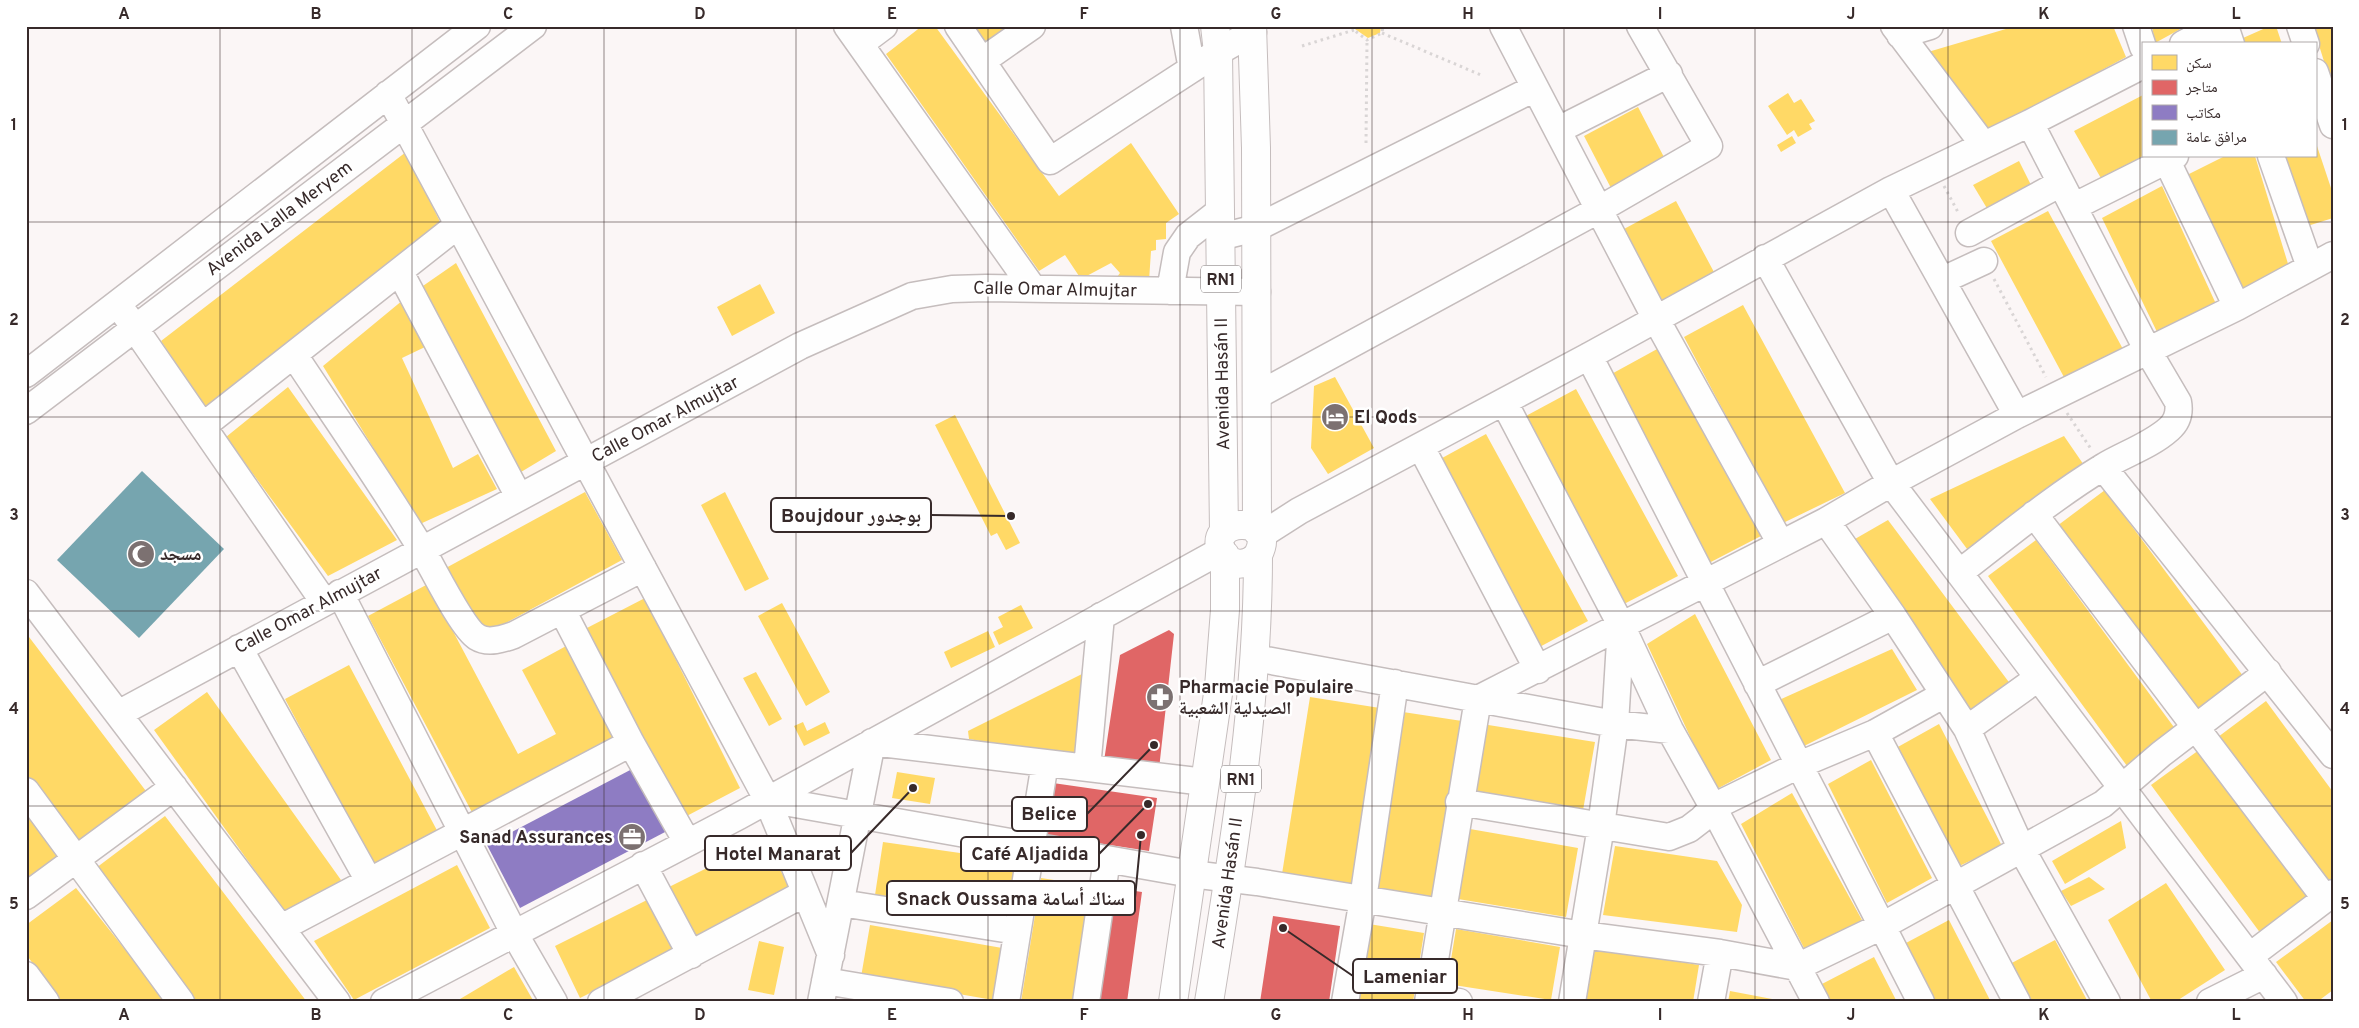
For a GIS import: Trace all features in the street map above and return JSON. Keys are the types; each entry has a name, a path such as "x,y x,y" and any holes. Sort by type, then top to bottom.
{"main road":[{"name":"Avenida Hasán II","path":"1209,1002 1229,878 1255,658 1258,540 1258,396 1253,29"},
{"name":"Avenida Hasán II","path":"1173,1002 1219,687 1225,610 1216,39"},
{"path":"1234,524 1246,524 1258,540 1248,563 1235,563 1224,546 1234,524"}],"street":[{"name":"Avenida Lalla Meryem","path":"26,374 118,305 477,26"},
{"name":"Avenida Lalla Meryem","path":"26,411 533,26"},
{"path":"884,26 854,35 1032,287"},
{"path":"958,26 1050,160 1192,69 1216,39 1253,29"},
{"path":"982,61 1032,26"},
{"path":"1184,26 1192,69"},
{"path":"1503,26 1656,319 1781,544"},
{"path":"1258,396 1600,209 1708,146 1669,74 1640,26"},
{"path":"1930,26 1897,31 1983,144"},
{"path":"2136,26 2142,44"},
{"path":"2187,42 2216,26"},
{"path":"2225,26 2230,42"},
{"path":"2300,26 2305,42"},
{"path":"1258,540 1299,510 1421,447 1891,190 2030,123 2142,66"},
{"path":"1558,130 1669,74"},
{"path":"2316,75 2333,125"},
{"path":"1170,291 1177,252 1188,236 1220,224 1256,228 1536,88"},
{"path":"388,94 767,800 831,954"},
{"path":"1959,574 2034,514 2103,467 2160,436 2170,428 2179,411 2178,402 2148,351 2075,206 2030,123"},
{"path":"2075,206 2171,158 2237,307"},
{"path":"1478,699 1538,670 1621,625 1706,584 1826,521 1890,483 2017,415 2237,307 2322,261 2272,158"},
{"path":"1969,233 2062,184"},
{"path":"1891,190 2017,415"},
{"path":"203,426 458,225"},
{"path":"1765,258 1890,483 2284,1002"},
{"path":"1943,280 1984,261"},
{"path":"400,272 519,497"},
{"name":"Calle Omar Almujtar","path":"118,714 800,346 912,296 952,289 1032,287 1257,292"},
{"path":"118,305 203,426 332,598 462,832 514,934 554,1002"},
{"path":"294,355 422,550 472,633 478,638 484,640 505,638 643,568"},
{"path":"1589,356 1921,1002"},
{"path":"1504,402 1621,625 1670,730 1713,806 1815,1001"},
{"path":"1421,447 1538,670"},
{"path":"2103,467 2333,755"},
{"path":"2034,514 2196,728 2329,895 2257,966 2210,1002"},
{"path":"1826,521 1893,616 1967,729 2022,850 2107,1002"},
{"path":"384,1002 767,800 1224,546"},
{"path":"26,593 337,1002"},
{"path":"562,610 631,742 687,842"},
{"path":"1087,768 1101,616"},
{"path":"1757,684 1893,616"},
{"path":"1572,1002 1601,826 1615,724 1621,625"},
{"path":"239,648 369,882"},
{"path":"1255,658 1615,724 1670,730"},
{"path":"767,800 1191,874 1229,878 1583,935 1720,953 1797,967 1882,926 2103,804 2121,786 2268,672"},
{"path":"1967,729 2038,678"},
{"path":"1345,1002 1363,899 1395,683"},
{"path":"1460,802 1669,837 1688,829 1702,819 1713,806 1799,765 1876,733 1943,694"},
{"path":"1459,1002 1429,1000 1478,699"},
{"path":"1876,733 2017,1002"},
{"path":"281,928 631,742"},
{"path":"872,742 1205,782"},
{"path":"872,742 823,992 950,1002"},
{"path":"1006,1002 1045,762"},
{"path":"26,896 174,788"},
{"path":"26,791 181,1002"},
{"path":"1086,1002 1108,860"},
{"path":"643,865 691,954"},
{"path":"601,1002 805,893"},
{"path":"841,903 1018,931"},
{"path":"1711,1002 1720,953"},
{"path":"26,975 46,1002"}],"path":[{"path":"1382,33 1383,26"},
{"path":"1302,46 1355,28 1367,40 1366,143"},
{"path":"1367,40 1382,33 1481,75"},
{"path":"1935,168 1969,233"},
{"path":"1984,261 2057,396 2103,467"}],"building: سكن":[{"path":"922,26 935,26 1059,196 1131,143 1179,214 1166,223 1166,239 1156,240 1156,250 1151,251 1149,281 1114,281 1120,273 1111,263 1081,279 1065,255 1039,271 886,54"},
{"path":"964,26 1017,26 982,52"},
{"path":"1356,26 1381,26 1380,33 1368,38 1355,29"},
{"path":"2016,26 2113,26 2126,57 1985,134 1928,52"},
{"path":"2152,26 2186,26 2157,42 2155,42"},
{"path":"2270,26 2276,26 2281,42 2244,42 2243,38"},
{"path":"2313,26 2333,26 2333,87 2332,87"},
{"path":"1788,93 1794,103 1801,99 1815,121 1809,124 1812,129 1798,137 1794,130 1787,135 1768,106"},
{"path":"2142,96 2142,158 2160,158 2106,187 2074,131"},
{"path":"1638,107 1666,161 1612,190 1584,136"},
{"path":"1792,136 1796,143 1781,152 1777,145"},
{"path":"2316,143 2333,194 2333,218 2301,228 2280,158 2316,158"},
{"path":"406,152 444,230 207,410 161,341"},
{"path":"2221,158 2256,158 2289,267 2243,295 2185,176"},
{"path":"2019,161 2036,195 1991,215 1973,185"},
{"path":"2162,186 2216,304 2158,334 2102,218"},
{"path":"1676,201 1715,274 1664,304 1624,229"},
{"path":"2048,211 2124,351 2065,379 1991,241"},
{"path":"456,263 556,451 521,472 420,288"},
{"path":"760,284 775,313 732,336 717,307"},
{"path":"403,300 425,347 402,358 453,468 478,454 497,489 420,524 323,366"},
{"path":"1743,305 1845,493 1783,523 1684,337"},
{"path":"1659,348 1761,536 1707,564 1606,377"},
{"name":"El Qods","path":"1335,377 1374,448 1328,474 1311,448 1314,386"},
{"path":"288,387 397,540 328,576 226,437"},
{"path":"1576,389 1678,576 1624,604 1524,417"},
{"path":"955,415 1020,543 1006,550 997,533 991,536 935,425"},
{"path":"1486,434 1588,621 1534,650 1433,463"},
{"path":"2064,436 2088,471 1973,557 1930,499"},
{"path":"2105,490 2249,684 2201,720 2057,526"},
{"path":"585,492 622,560 480,637 444,569"},
{"path":"725,492 769,579 745,591 701,505"},
{"path":"1888,520 2014,689 1967,721 1848,543"},
{"path":"2036,540 2179,734 2130,770 1988,576"},
{"path":"428,584 518,754 556,734 522,670 568,645 618,741 475,818 368,616"},
{"path":"645,598 740,788 681,819 585,629"},
{"path":"782,603 830,692 806,706 758,616"},
{"path":"1021,605 1033,628 999,645 993,632 1003,627 998,617"},
{"path":"1695,614 1771,760 1715,790 1647,644"},
{"path":"988,631 995,647 951,668 944,652"},
{"path":"26,633 152,799 80,852 26,779"},
{"path":"1892,649 1917,690 1802,747 1777,701"},
{"path":"349,665 440,836 376,870 285,699"},
{"path":"1088,671 1075,758 969,739 968,731"},
{"path":"756,672 782,719 769,726 743,678"},
{"path":"207,692 341,880 289,918 154,730"},
{"path":"1310,697 1380,708 1352,885 1282,874"},
{"path":"2266,701 2333,792 2333,888 2218,737"},
{"path":"1403,712 1462,721 1433,899 1375,890"},
{"path":"803,722 807,731 825,722 830,733 804,746 794,726"},
{"path":"1482,724 1595,742 1582,816 1469,798"},
{"path":"1939,724 2002,846 1955,868 1896,748"},
{"path":"2199,750 2312,903 2264,938 2151,785"},
{"path":"1871,760 1932,878 1887,903 1828,784"},
{"path":"897,772 935,778 930,804 892,798"},
{"path":"1792,793 1862,920 1805,950 1741,824"},
{"path":"26,804 67,858 26,887"},
{"path":"165,816 307,1002 195,1002 96,868"},
{"path":"2121,821 2126,848 2065,884 2052,861"},
{"path":"1470,829 1578,848 1566,917 1458,899"},
{"path":"765,839 791,891 695,939 669,887"},
{"path":"883,842 1016,861 1008,913 875,895"},
{"path":"1615,846 1717,861 1742,905 1737,932 1603,915"},
{"path":"457,865 490,928 354,1000 314,941"},
{"path":"2089,877 2105,889 2071,906 2061,891"},
{"path":"1041,878 1093,886 1075,1002 1021,1002"},
{"path":"2166,883 2225,970 2175,1002 2152,1002 2108,920"},
{"path":"76,888 167,1002 60,1002 26,954 26,925"},
{"path":"651,898 677,950 580,998 555,946"},
{"path":"1949,920 1991,1002 1936,1002 1906,943"},
{"path":"2333,920 2333,990 2317,1002 2306,1002 2276,962"},
{"path":"1369,924 1424,933 1413,1002 1357,1002"},
{"path":"870,925 1008,949 999,1001 861,977"},
{"path":"1456,929 1560,947 1551,1000 1447,984"},
{"path":"2055,940 2088,1002 2025,1002 2006,966"},
{"path":"759,941 784,947 774,995 748,990"},
{"path":"1595,948 1699,965 1693,1002 1586,1002"},
{"path":"1874,957 1897,1002 1829,1002 1820,985"},
{"path":"514,967 534,1002 455,1002"},
{"path":"1730,991 1783,1001 1783,1002 1728,1002"}],"building: متاجر":[{"path":"1169,630 1174,634 1159,769 1104,761 1120,655"},
{"path":"1053,783 1157,798 1149,851 1045,835"},
{"path":"1115,888 1142,892 1127,1002 1100,1002"},
{"path":"1273,916 1340,926 1329,1002 1260,1002"}],"building: مكاتب":[{"path":"634,768 667,831 520,908 487,845"}],"building: مرافق عامة":[{"name":"مسجد","path":"142,471 224,549 139,638 57,560"}],"place":[{"name":"El Qods","path":"1335,417"},
{"name":"Boujdour بوجدور","path":"1011,516"},
{"name":"مسجد","path":"141,554"},
{"name":"Pharmacie Populaire الصيدلية الشعبية","path":"1160,697"},
{"name":"Belice","path":"1154,745"},
{"name":"Hotel Manarat","path":"913,788"},
{"name":"Café Aljadida","path":"1148,804"},
{"name":"Snack Oussama سناك أسامة","path":"1141,835"},
{"name":"Sanad Assurances","path":"632,837"},
{"name":"Lameniar","path":"1283,928"}]}
